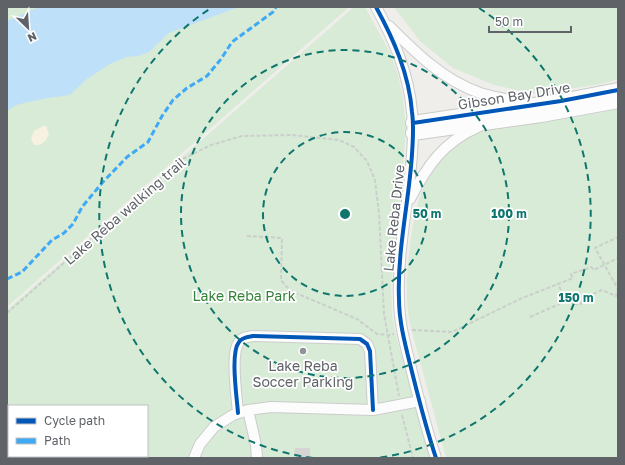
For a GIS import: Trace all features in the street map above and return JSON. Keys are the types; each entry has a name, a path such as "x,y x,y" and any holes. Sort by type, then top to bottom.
{"street":[{"name":"Lake Reba Drive","path":"376,7 394,41 406,76 410,95 413,128 399,265 399,301 402,331 436,458"},
{"path":"382,18 415,52 453,80 466,87 494,97 538,104"},
{"name":"Gibson Bay Drive","path":"413,128 618,90"},
{"name":"Gibson Bay Drive","path":"413,128 488,123 578,109 618,101"},
{"path":"406,206 421,178 437,156 469,131 488,123"},
{"path":"257,458 256,445 243,411 235,379 236,349 239,341 245,337 360,339 367,344 370,351 373,410"},
{"path":"194,458 200,444 210,431 223,420 243,411 271,407 373,410 420,402"}],"path":[{"path":"618,237 596,248 605,264 618,289 616,296 602,290 584,298 580,305 566,300 558,284 573,278 571,274 591,267 594,270 605,264 618,258"},
{"path":"530,317 566,300"},
{"path":"401,412 413,458"}],"green space":[{"path":"7,7 349,7 7,307"},
{"name":"Lake Reba Park","path":"354,7 365,7 390,53 398,75 403,98 406,127 400,211 391,283 392,315 397,339 430,458 7,458 7,310"},
{"path":"394,7 618,7 618,79 602,84 536,94 494,85 453,68 420,41"},
{"path":"618,107 618,458 446,458 411,328 407,305 407,272 411,238 416,212 423,189 434,169 442,159 467,138 484,131"}],"sand":[{"path":"46,126 49,134 48,137 41,144 34,145 31,139 34,131"}],"water":[{"path":"39,7 239,7 169,33 149,52 138,56 127,57 110,64 87,79 71,94 16,105 7,111 7,21"}],"building":[{"path":"295,448 310,448 310,458 294,458"}],"marked path":[{"path":"7,279 22,272 52,240 64,233 73,224 82,207 102,183 127,157 148,142 162,116 173,100 187,88 207,76 221,59 232,42 273,12 276,7"}],"cycle path":[{"path":"376,7 400,58 408,84 410,98 413,122 413,144 401,245 399,309 408,357 436,458"},
{"path":"413,123 561,101 618,90"},
{"path":"238,413 234,365 236,348 242,339 253,336 360,339 367,344 370,351 373,410"}],"place":[{"name":"Lake Reba Soccer Parking","path":"303,351"}]}
